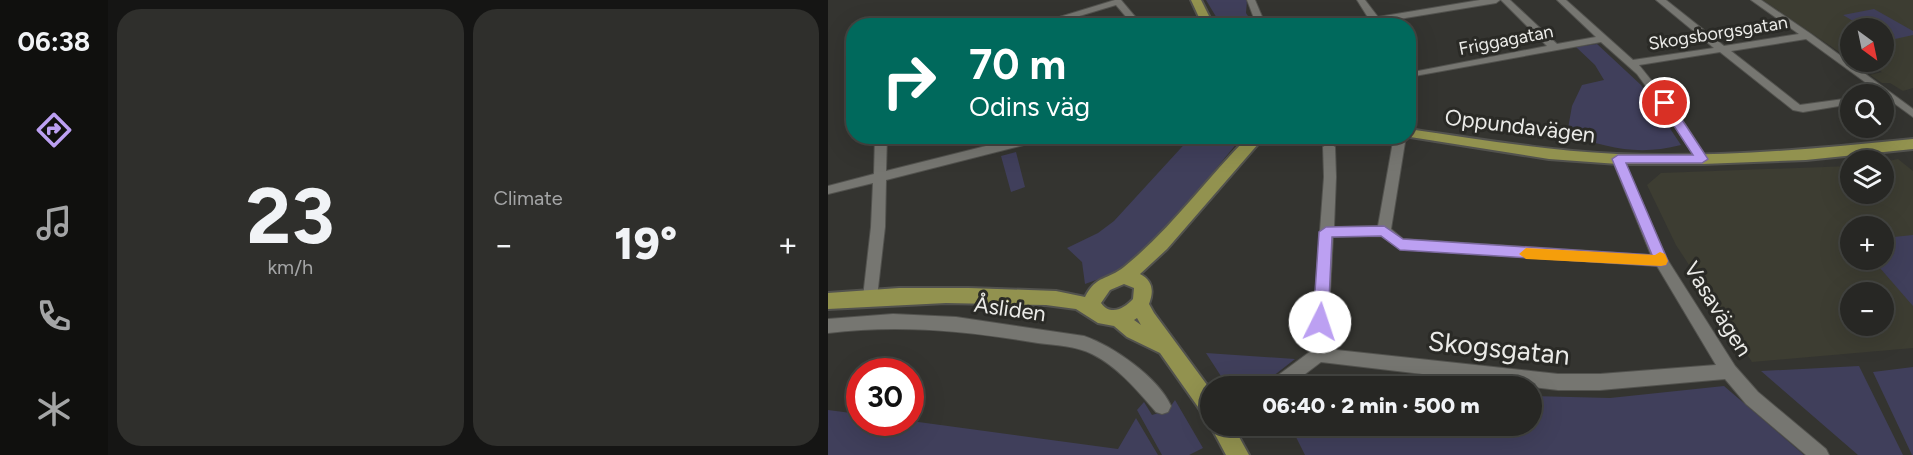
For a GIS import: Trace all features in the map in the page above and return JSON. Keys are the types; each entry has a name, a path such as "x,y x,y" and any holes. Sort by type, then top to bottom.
{"main road":[{"path":"1196,0 1205,18"},
{"name":"Oppundavägen","path":"1416,134 1549,154 1618,159 1806,155 1913,144"},
{"path":"1239,154 1243,144"},
{"path":"1124,277 1163,243 1250,144"},
{"path":"828,301 941,293 1043,298 1086,304 1100,316 1118,318 1140,305 1144,295 1142,284 1163,243"},
{"path":"1043,298 1100,288 1112,280 1124,277 1135,279 1142,284"},
{"path":"1094,309 1093,299 1100,288"},
{"path":"1140,305 1166,347 1185,368 1200,391"},
{"path":"1118,318 1134,331 1166,347"},
{"path":"1227,436 1238,455"}],"street":[{"path":"1251,0 1259,18"},
{"path":"1361,0 1374,18"},
{"path":"1404,18 1496,0"},
{"path":"1505,0 1555,48"},
{"path":"1561,0 1633,63 1675,117 1702,159"},
{"path":"1660,0 1724,49 1788,103 1803,109 1840,103"},
{"path":"1755,0 1808,36 1871,84"},
{"path":"1063,18 1118,2 1132,18"},
{"name":"Skogsborgsgatan","path":"1633,63 1808,36"},
{"name":"Friggagatan","path":"1416,73 1605,38"},
{"path":"1894,101 1913,114"},
{"path":"870,297 878,227 881,144"},
{"path":"828,190 1004,144"},
{"path":"1384,231 1399,144"},
{"path":"1290,376 1319,355 1329,147"},
{"name":"Vasavägen","path":"1618,159 1661,261 1729,371 1752,398 1820,455"},
{"path":"1326,232 1384,231 1400,244 1661,261"},
{"name":"Åsliden","path":"828,326 881,320 930,320 1083,343 1102,350 1120,362 1162,406"},
{"name":"Skogsgatan","path":"1319,355 1558,382 1600,382 1729,371"}],"shaded area":[{"path":"1206,0 1247,0 1246,13 1249,18 1217,18"},
{"path":"1763,0 1913,0 1913,88 1903,91 1894,84 1882,83 1870,75 1894,72 1894,18 1840,18 1840,52"},
{"path":"1874,9 1890,18 1848,18 1843,15"},
{"path":"1894,20 1913,31 1913,35 1894,39"},
{"path":"1597,44 1641,85 1681,145 1651,150 1623,149 1567,134 1572,106 1582,85 1604,80 1595,65 1576,47"},
{"path":"1185,144 1236,144 1146,254 1121,271 1085,284 1082,262 1067,248 1098,233 1114,221"},
{"path":"1016,152 1025,187 1011,192 1001,156"},
{"path":"1898,159 1913,171 1913,348 1752,362 1676,245 1647,185 1661,173 1840,166 1840,204 1894,204 1894,160"},
{"path":"1913,235 1913,306 1882,270 1894,270 1894,237"},
{"path":"1206,353 1295,359 1273,376 1221,376"},
{"path":"1859,366 1903,455 1858,455 1761,371"},
{"path":"1913,367 1913,455 1912,455 1873,372"},
{"path":"1724,386 1804,455 1305,455 1296,436 1542,436 1542,396 1610,398"},
{"path":"1175,400 1203,448 1189,455 1162,455 1137,410 1144,402 1152,415 1168,410"},
{"path":"828,410 846,412 846,436 924,436 924,423 1118,449 1136,418 1158,455 828,455"}],"slow traffic":[{"path":"1526,254 1661,261 1660,258"}],"route":[{"path":"1320,322 1326,232 1384,231 1400,244 1661,261 1618,159 1702,159 1665,103"}]}
